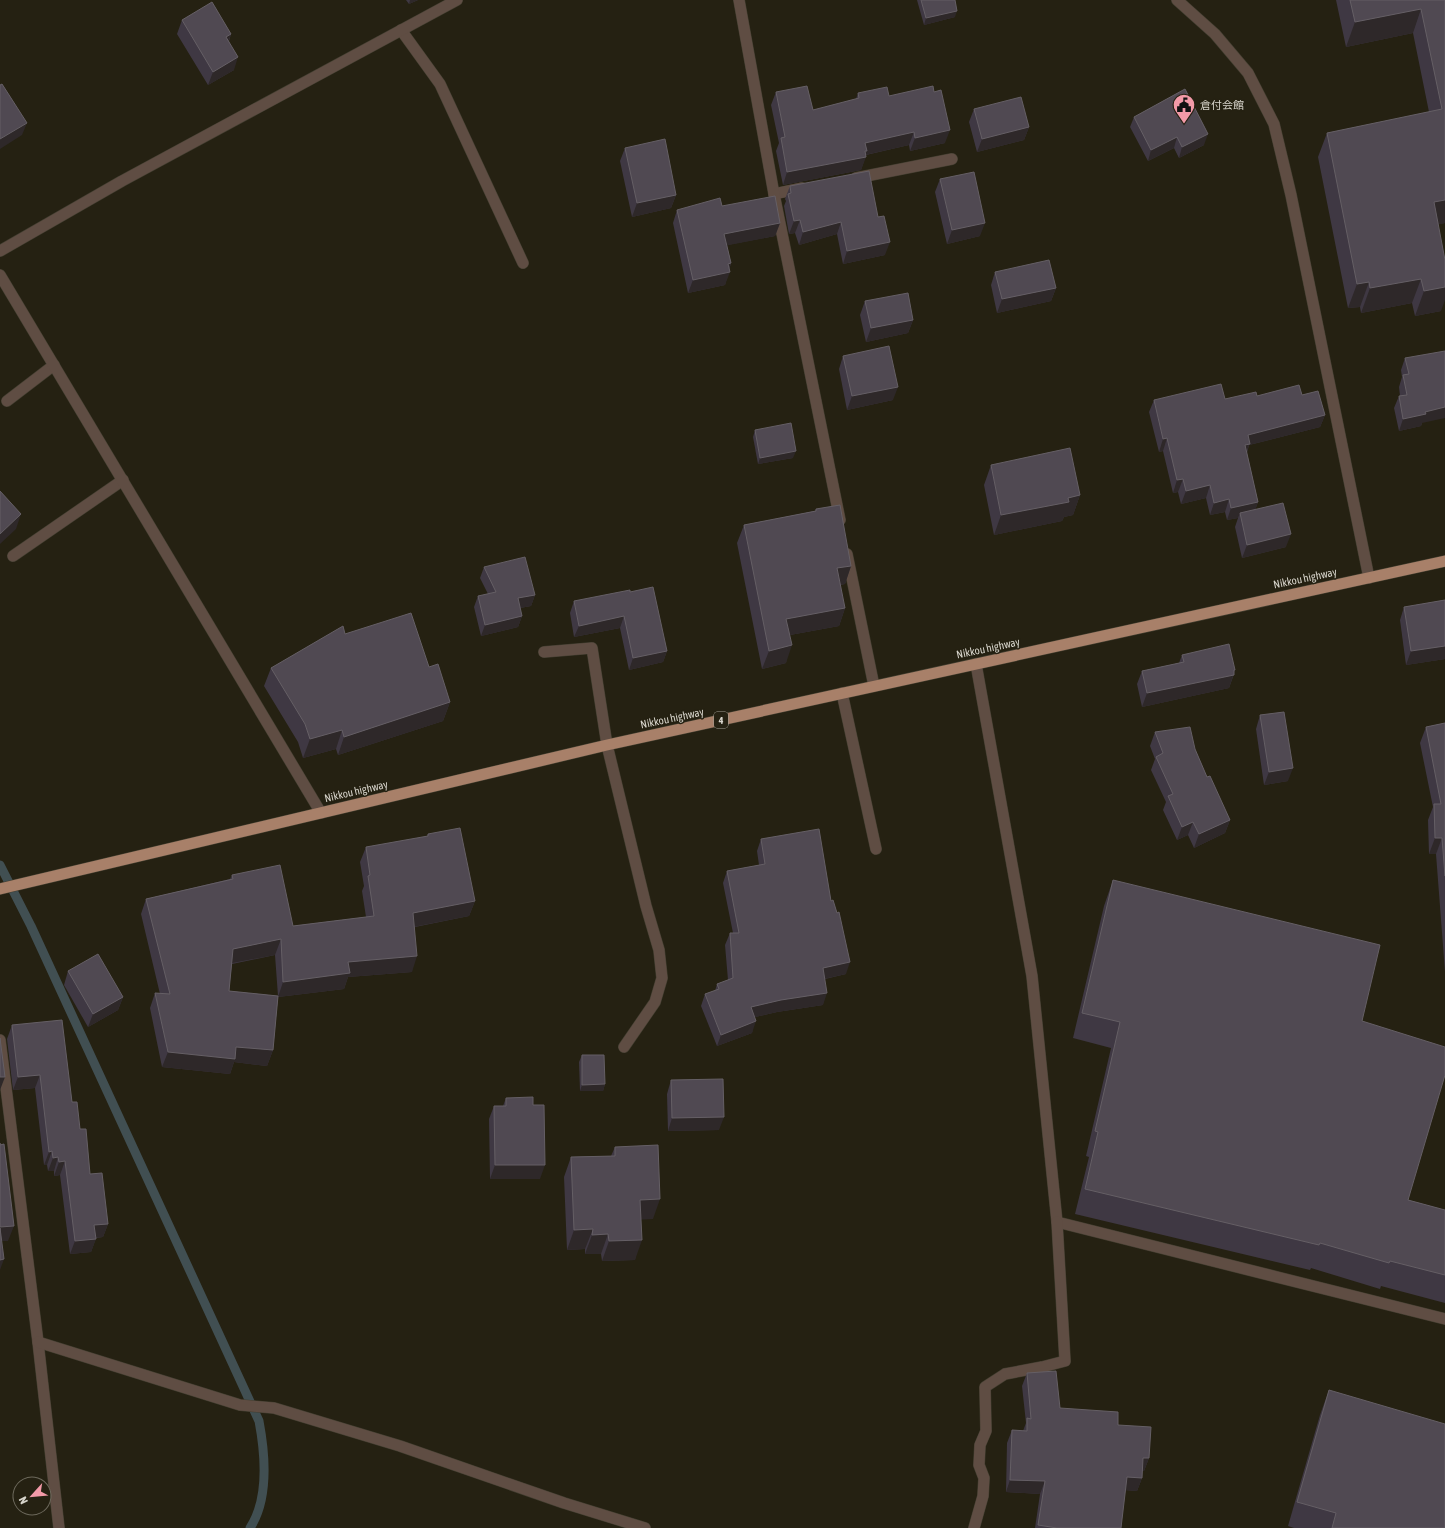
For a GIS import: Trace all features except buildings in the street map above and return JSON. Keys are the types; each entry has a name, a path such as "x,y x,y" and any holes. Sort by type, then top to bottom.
{"highway":[{"name":"Nikkou highway","path":"0,889 607,745 1445,561"}],"street":[{"path":"0,251 129,178 457,0"},
{"path":"739,0 774,194 842,530"},
{"path":"1177,0 1215,34 1248,73 1274,124 1291,195 1369,578"},
{"path":"401,30 440,84 523,263"},
{"path":"844,180 952,159"},
{"path":"774,194 813,186"},
{"path":"0,275 321,813"},
{"path":"7,401 54,364"},
{"path":"13,556 123,480"},
{"path":"846,546 874,686"},
{"path":"544,652 592,648 607,745 646,906 659,950 662,978 655,1002 624,1047"},
{"path":"974,1528 983,1496 984,1478 979,1465 980,1445 986,1431 985,1387 1004,1374 1042,1368 1065,1361 1057,1222 1032,976 976,664"},
{"path":"842,694 876,849"},
{"path":"0,1040 38,1342 59,1528"},
{"path":"1057,1222 1445,1319"},
{"path":"38,1342 240,1405 274,1408 392,1444 564,1503 645,1528"}],"waterway":[{"path":"0,865 31,926 259,1421 264,1461 263,1490 256,1516 250,1528"}],"place":[{"name":"倉付会館","path":"1184,124"}]}
